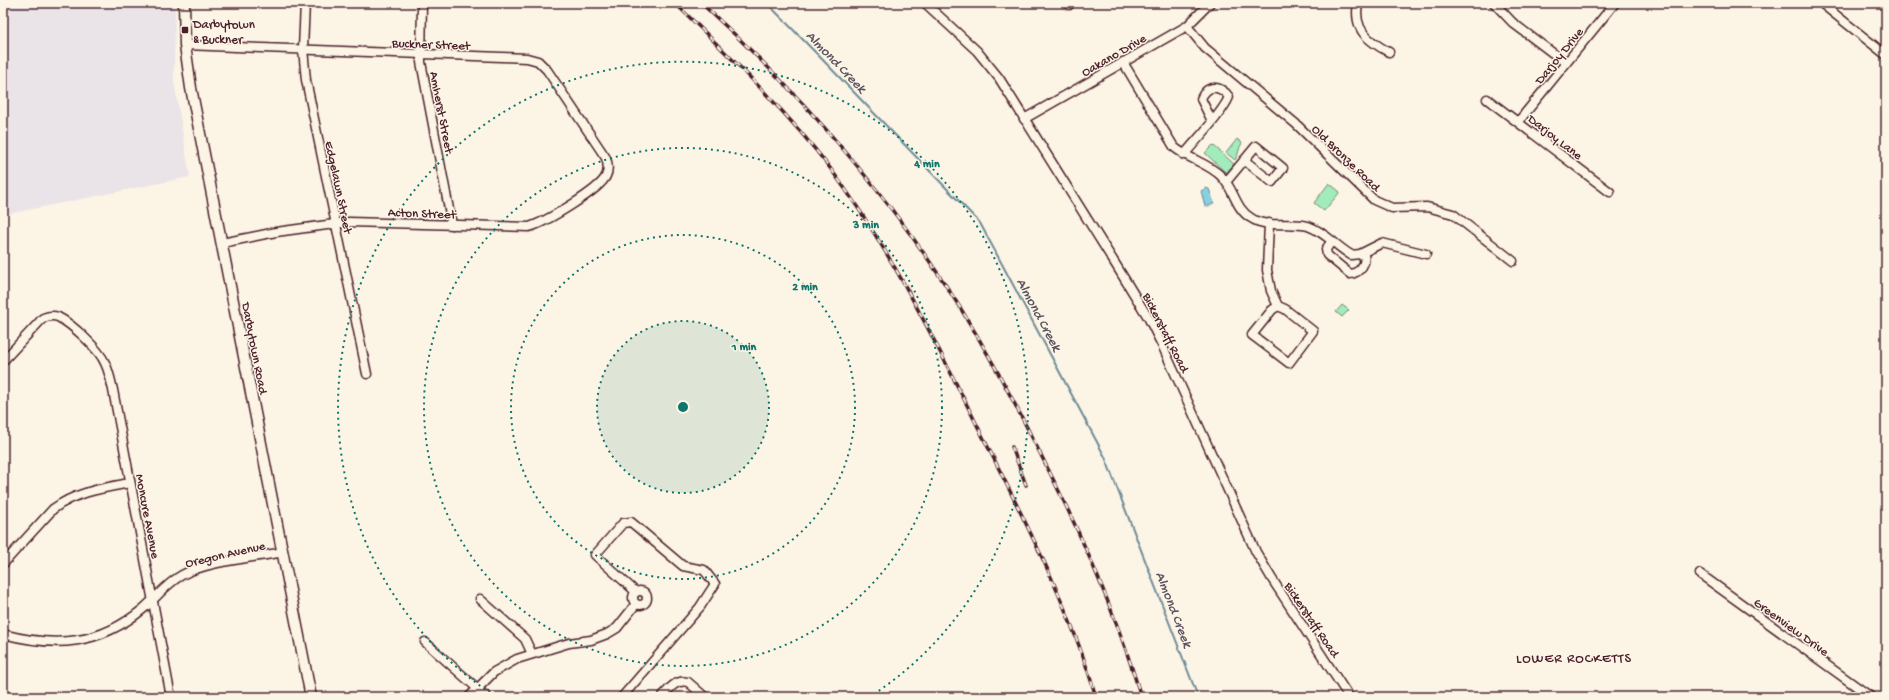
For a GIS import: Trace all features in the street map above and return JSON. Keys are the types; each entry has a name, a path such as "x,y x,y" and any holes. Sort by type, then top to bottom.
{"main road":[{"name":"Darbytown Road","path":"184,3 186,45 191,88 311,697"}],"street":[{"name":"Edgelawn Street","path":"304,3 303,49 306,80 366,374"},
{"name":"Amherst Street","path":"422,3 421,55 452,225"},
{"name":"Bickerstaff Road","path":"925,3 977,51 999,78 1149,319 1256,552 1349,697"},
{"name":"Oakano Drive","path":"1024,119 1187,26 1210,3"},
{"path":"1358,3 1357,19 1362,32 1373,44 1389,52"},
{"path":"1494,3 1513,23 1566,63"},
{"name":"Darjoy Drive","path":"1518,122 1615,3"},
{"path":"1822,3 1886,55"},
{"name":"Old Bronze Road","path":"1187,26 1205,48 1296,124 1374,200 1392,208 1427,207 1453,214 1513,261"},
{"name":"Buckner Street","path":"186,45 527,58 538,61 547,70 606,158 608,166 607,176"},
{"path":"1123,62 1169,141 1184,155 1215,171 1226,182 1244,213 1253,220 1306,226 1321,232 1351,255 1356,256 1382,243 1426,254"},
{"name":"Darjoy Lane","path":"1487,99 1610,192"},
{"path":"1184,155 1212,121"},
{"path":"1226,182 1244,160 1256,146 1283,168 1272,182 1244,160"},
{"name":"Acton Street","path":"222,243 276,232 335,223 364,222 515,228 536,225 567,207 598,185 607,176"},
{"path":"1269,223 1267,270 1271,291 1278,306 1285,309 1313,331 1289,363 1252,335 1272,310 1278,306"},
{"path":"1332,241 1326,249 1327,255 1350,274 1357,272 1366,262 1364,253"},
{"name":"Moncure Avenue","path":"3,361 43,318 49,316 59,318 91,345 106,365 113,390 171,697"},
{"path":"3,564 54,508 62,502 88,492 130,483"},
{"path":"622,697 700,607 715,584 704,570 683,566 631,522 623,524 595,555 636,592"},
{"name":"Oregon Avenue","path":"3,634 33,641 50,643 81,640 100,635 129,621 153,601 173,581 189,572 283,552"},
{"name":"Greenview Drive","path":"1700,574 1871,697"},
{"path":"636,592 643,591 648,598 644,604 636,604"},
{"path":"636,592 633,598 636,604"},
{"path":"480,599 525,639 532,654"},
{"path":"469,697 494,672 506,664 532,654 569,643 591,640 607,634 617,628 636,604"},
{"path":"425,642 487,697"},
{"path":"662,697 675,684 684,681 688,682 704,697"}],"shaded area":[{"path":"3,3 175,3 174,81 190,177 3,215"}],"green space":[{"path":"1237,139 1242,143 1235,160 1226,153"},
{"path":"1213,145 1234,164 1226,173 1205,153"},
{"path":"1329,183 1340,192 1324,211 1314,203"},
{"path":"1342,305 1349,310 1342,317 1336,312"}],"water":[{"path":"1206,188 1209,189 1214,203 1209,206 1205,206 1201,191"}],"waterway":[{"name":"Almond Creek","path":"767,3 980,223 1105,457 1198,697"}],"railway":[{"path":"675,3 756,83 794,124 830,168 876,235 935,342 1035,541 1075,634 1096,697"},
{"path":"701,3 733,32 794,94 851,159 905,227 964,313 1009,392 1089,555 1112,611 1141,697"},
{"path":"1012,447 1026,485"}],"place":[{"name":"Darbytown & Buckner","path":"185,30"}],"district":[{"name":"LOWER ROCKETTS","path":"1574,657"}]}
